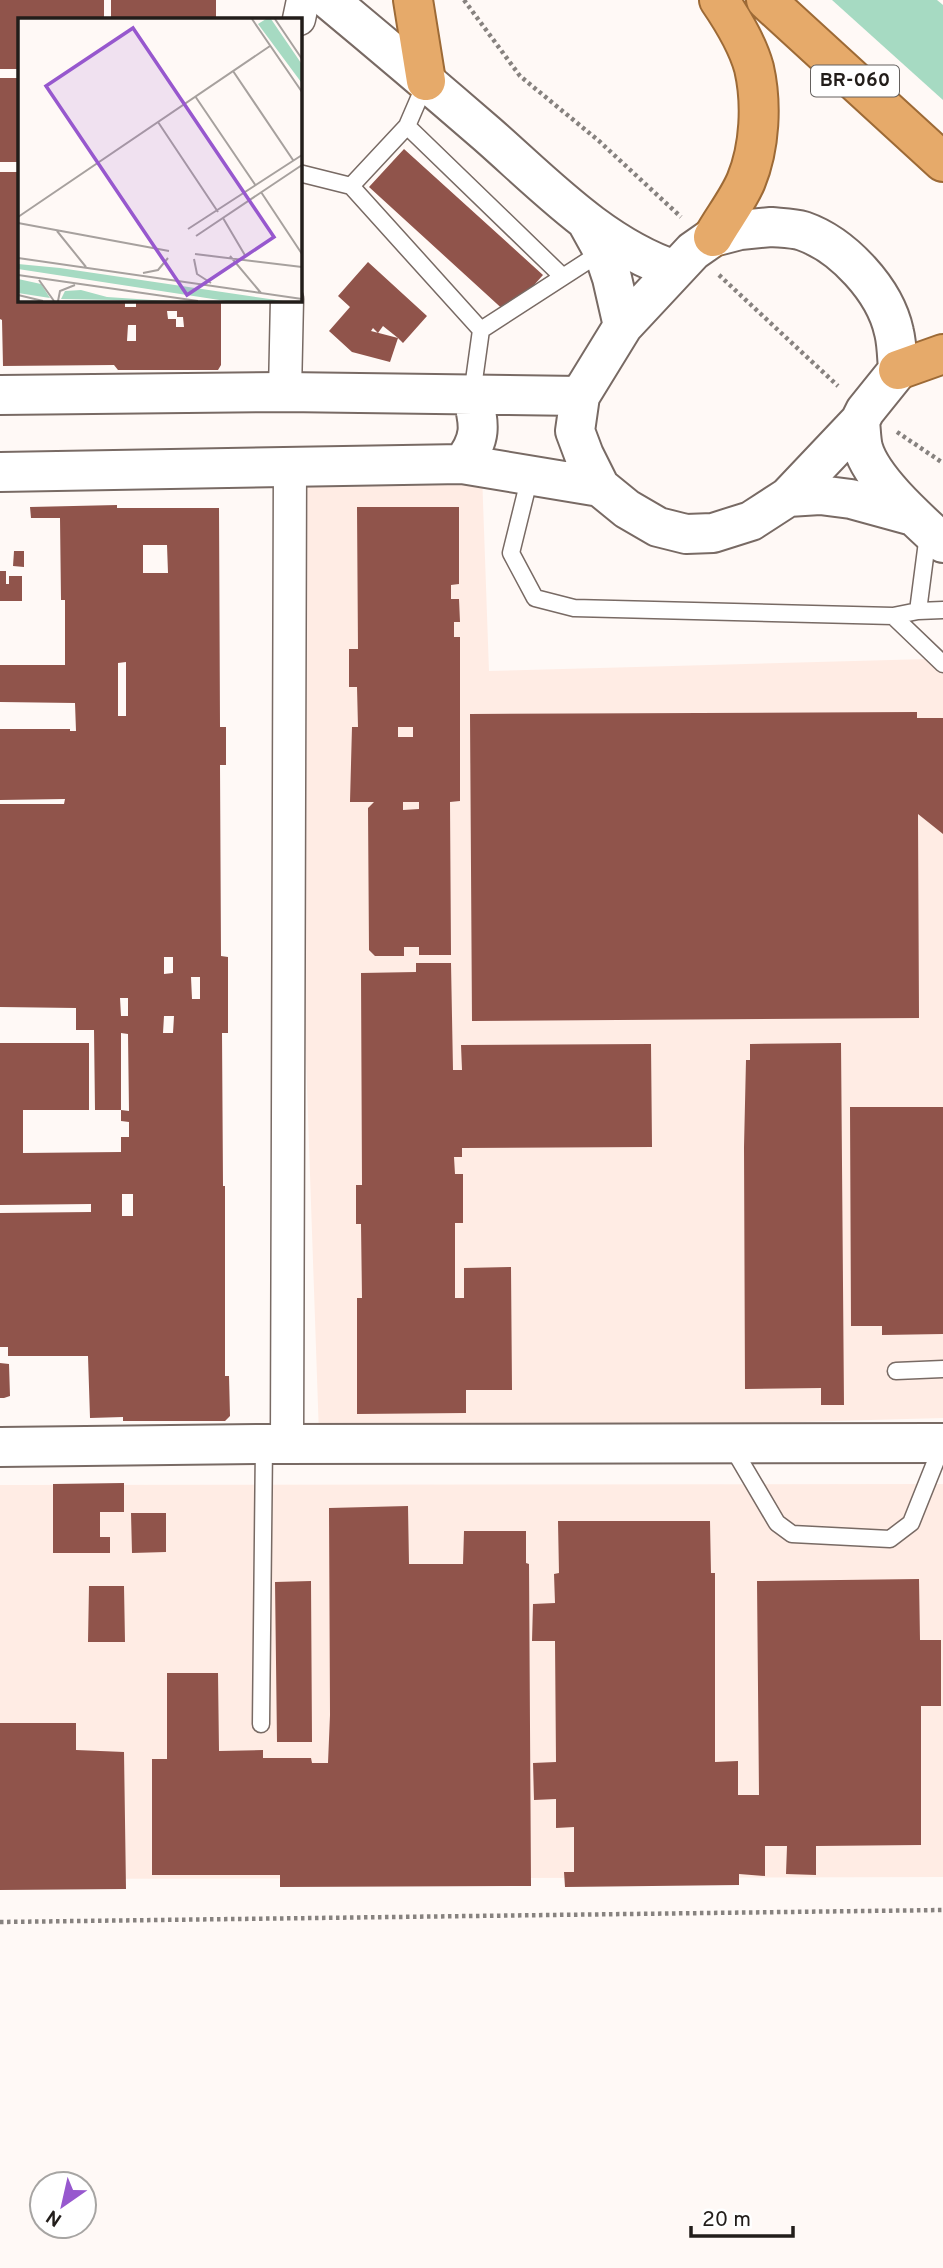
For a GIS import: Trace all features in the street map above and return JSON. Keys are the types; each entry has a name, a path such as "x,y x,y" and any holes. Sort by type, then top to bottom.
{"highway":[{"path":"413,0 426,80"},
{"path":"713,237 746,181 757,145 758,109 753,67 732,18 719,0"},
{"name":"BR-060","path":"766,0 943,162"},
{"path":"898,370 943,354"}],"street":[{"path":"299,18 303,0"},
{"path":"329,0 426,80 595,236 652,263 675,270"},
{"path":"771,227 802,231 835,248 861,271 879,296 894,331 898,370 860,421 788,497 751,522 713,533 686,534 658,527 627,509 600,487 575,431 580,396 623,327 693,251 713,237 740,230 771,227"},
{"path":"595,236 612,278 623,327"},
{"path":"285,391 287,301"},
{"path":"0,395 285,391 580,396"},
{"path":"461,464 477,442 478,425 472,396"},
{"path":"860,421 863,449 876,473 928,530"},
{"path":"0,472 461,464 600,487"},
{"path":"276,1444 290,468"},
{"path":"788,497 820,495 851,499 928,530"},
{"path":"0,1447 943,1443"}],"lane":[{"path":"351,186 407,126 426,80"},
{"path":"407,126 562,276"},
{"path":"301,174 351,186 481,330"},
{"path":"472,396 481,330 562,276 595,236"},
{"path":"530,475 511,553 535,598 574,608 893,616 943,610"},
{"path":"918,611 928,530"},
{"path":"893,616 943,664"},
{"path":"896,1371 943,1369"},
{"path":"730,1444 777,1523 792,1534 890,1539 911,1523 943,1443"},
{"path":"261,1724 276,1444"}],"path":[{"path":"0,1922 943,1910"}],"shaded area":[{"path":"481,445 489,671 928,659 943,672 943,1418 319,1435 285,450"},
{"path":"943,1484 943,1877 0,1879 0,1485"}],"green space":[{"path":"832,0 937,0 943,5 943,100"}],"building":[{"path":"0,0 104,0 104,18 18,18 18,69 0,69"},
{"path":"111,0 216,0 216,18 111,18"},
{"path":"0,78 18,78 18,162 0,162"},
{"path":"404,149 543,275 508,314 369,187"},
{"path":"0,172 18,172 18,301 125,301 125,307 136,307 136,301 220,301 221,365 218,370 118,370 114,365 3,366","holes":["167,311 177,311 177,317 183,317 184,327 176,327 176,319 168,319","128,325 136,325 136,341 127,341"]},
{"path":"368,262 427,316 403,343 398,338 390,362 352,352 329,331 350,307 338,296","holes":["383,326 398,338 378,333"]},
{"path":"117,505 117,508 219,508 220,727 226,727 226,765 220,765 221,956 228,957 228,1033 222,1033 225,1376 229,1376 230,1416 225,1421 123,1421 123,1417 90,1418 88,1356 8,1356 8,1347 0,1347 0,1213 91,1212 91,1204 0,1205 0,1043 89,1043 89,1110 23,1110 23,1153 121,1152 121,1137 129,1137 129,1122 121,1121 121,1110 95,1110 94,1030 76,1030 76,1008 0,1007 0,804 64,804 65,799 0,800 0,729 76,731 75,703 0,702 0,665 65,665 65,600 61,600 60,518 31,518 30,507","holes":["143,545 167,545 168,573 143,573","126,662 126,716 118,716 118,663","164,957 173,957 173,973 164,974","191,977 200,977 200,999 192,999","120,998 128,998 128,1016 121,1016","164,1016 174,1016 173,1033 163,1033","121,1033 128,1034 129,1111 121,1110","122,1194 133,1194 133,1216 122,1216"]},
{"path":"357,507 459,507 459,584 451,585 451,599 459,599 460,622 454,622 454,637 460,637 460,801 450,802 451,955 419,955 419,947 404,947 404,956 375,956 369,950 368,808 374,802 350,802 352,727 358,727 357,687 349,687 349,649 358,649","holes":["398,727 413,727 413,737 398,737","403,802 419,802 419,809 403,810"]},
{"path":"14,551 24,551 24,567 13,566"},
{"path":"0,571 6,571 6,584 9,584 9,576 22,576 22,601 0,601"},
{"path":"917,712 917,718 943,718 943,834 918,814 919,1018 472,1021 470,714"},
{"path":"416,963 451,963 453,1070 462,1070 461,1045 651,1044 652,1147 462,1148 462,1157 454,1157 455,1174 463,1174 463,1223 455,1223 455,1298 464,1298 464,1268 511,1267 512,1390 466,1390 466,1413 357,1414 357,1298 362,1298 361,1224 356,1224 356,1185 362,1185 361,973 416,972"},
{"path":"841,1043 844,1405 821,1405 821,1388 745,1389 746,1060 750,1060 750,1044"},
{"path":"850,1107 943,1107 943,1334 882,1335 882,1326 851,1326"},
{"path":"0,1363 9,1364 10,1396 4,1398 0,1398"},
{"path":"124,1483 124,1512 100,1512 100,1537 110,1537 110,1553 53,1553 53,1484"},
{"path":"408,1506 409,1564 463,1564 464,1531 526,1531 526,1563 529,1564 531,1886 280,1887 280,1875 152,1875 152,1759 167,1759 167,1673 218,1673 219,1751 263,1750 263,1758 311,1758 312,1763 328,1763 329,1508"},
{"path":"131,1513 166,1513 166,1552 132,1553"},
{"path":"558,1521 710,1521 711,1573 715,1573 715,1762 738,1761 738,1795 759,1795 757,1581 919,1579 920,1640 941,1640 941,1706 921,1706 921,1845 816,1846 816,1875 786,1874 787,1846 765,1846 765,1876 739,1874 739,1885 565,1887 564,1872 574,1872 574,1827 556,1828 556,1799 534,1800 533,1763 556,1762 555,1641 532,1641 533,1604 555,1603 554,1574 559,1573"},
{"path":"311,1581 312,1742 277,1742 275,1582"},
{"path":"89,1586 124,1586 125,1642 88,1642"},
{"path":"0,1723 76,1723 76,1750 124,1752 126,1889 0,1890"}]}
